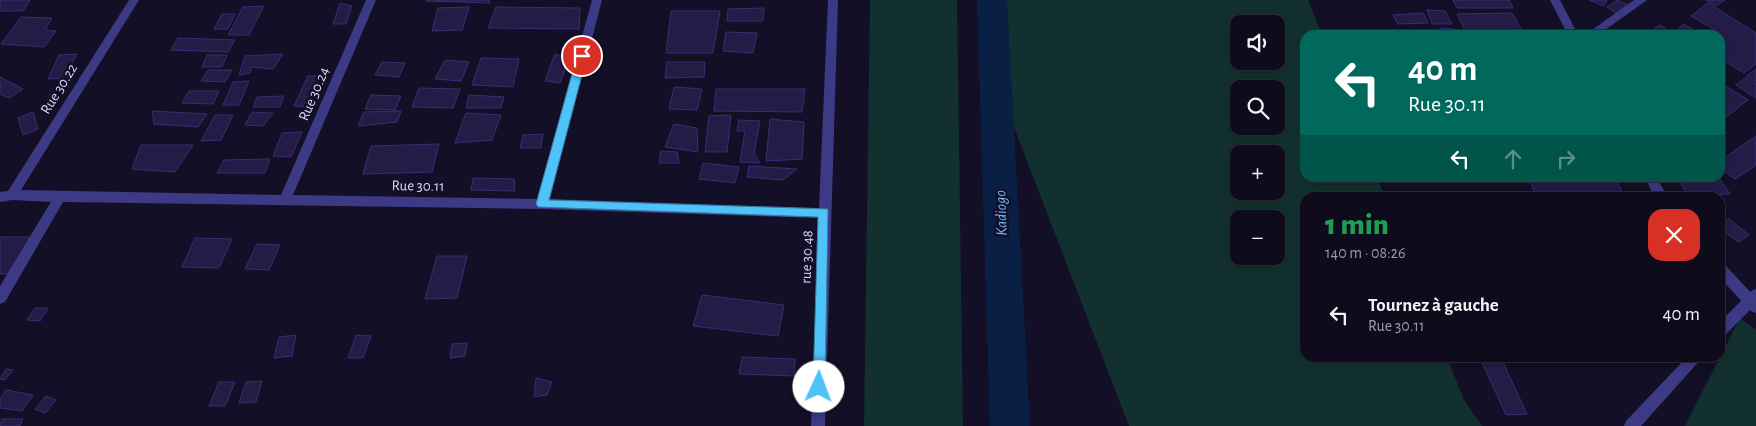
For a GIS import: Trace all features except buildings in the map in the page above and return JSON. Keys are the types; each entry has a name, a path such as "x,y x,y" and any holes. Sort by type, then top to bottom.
{"street":[{"name":"Rue 30.22","path":"6,196 134,0"},
{"name":"Rue 30.24","path":"286,200 371,0"},
{"path":"542,204 597,0"},
{"name":"rue 30.48","path":"818,426 824,212 833,0"},
{"path":"1555,0 1570,30"},
{"path":"1597,30 1642,0"},
{"name":"Rue 30.11","path":"6,196 542,204 824,212"},
{"path":"0,298 60,197"},
{"path":"1725,274 1754,301 1725,327"},
{"path":"1631,426 1692,362"}],"green space":[{"path":"870,0 957,0 963,426 864,426"},
{"path":"1005,0 1308,0 1320,30 1300,30 1300,182 1379,182 1383,192 1300,192 1300,362 1449,362 1464,400 1482,426 1129,426 995,78"},
{"path":"1740,318 1756,330 1756,426 1685,426 1718,362 1725,362 1725,347"}],"waterway":[{"name":"Kadiogo","path":"992,0 1010,426"}],"route":[{"path":"582,56 542,204 824,212 819,387"}]}
